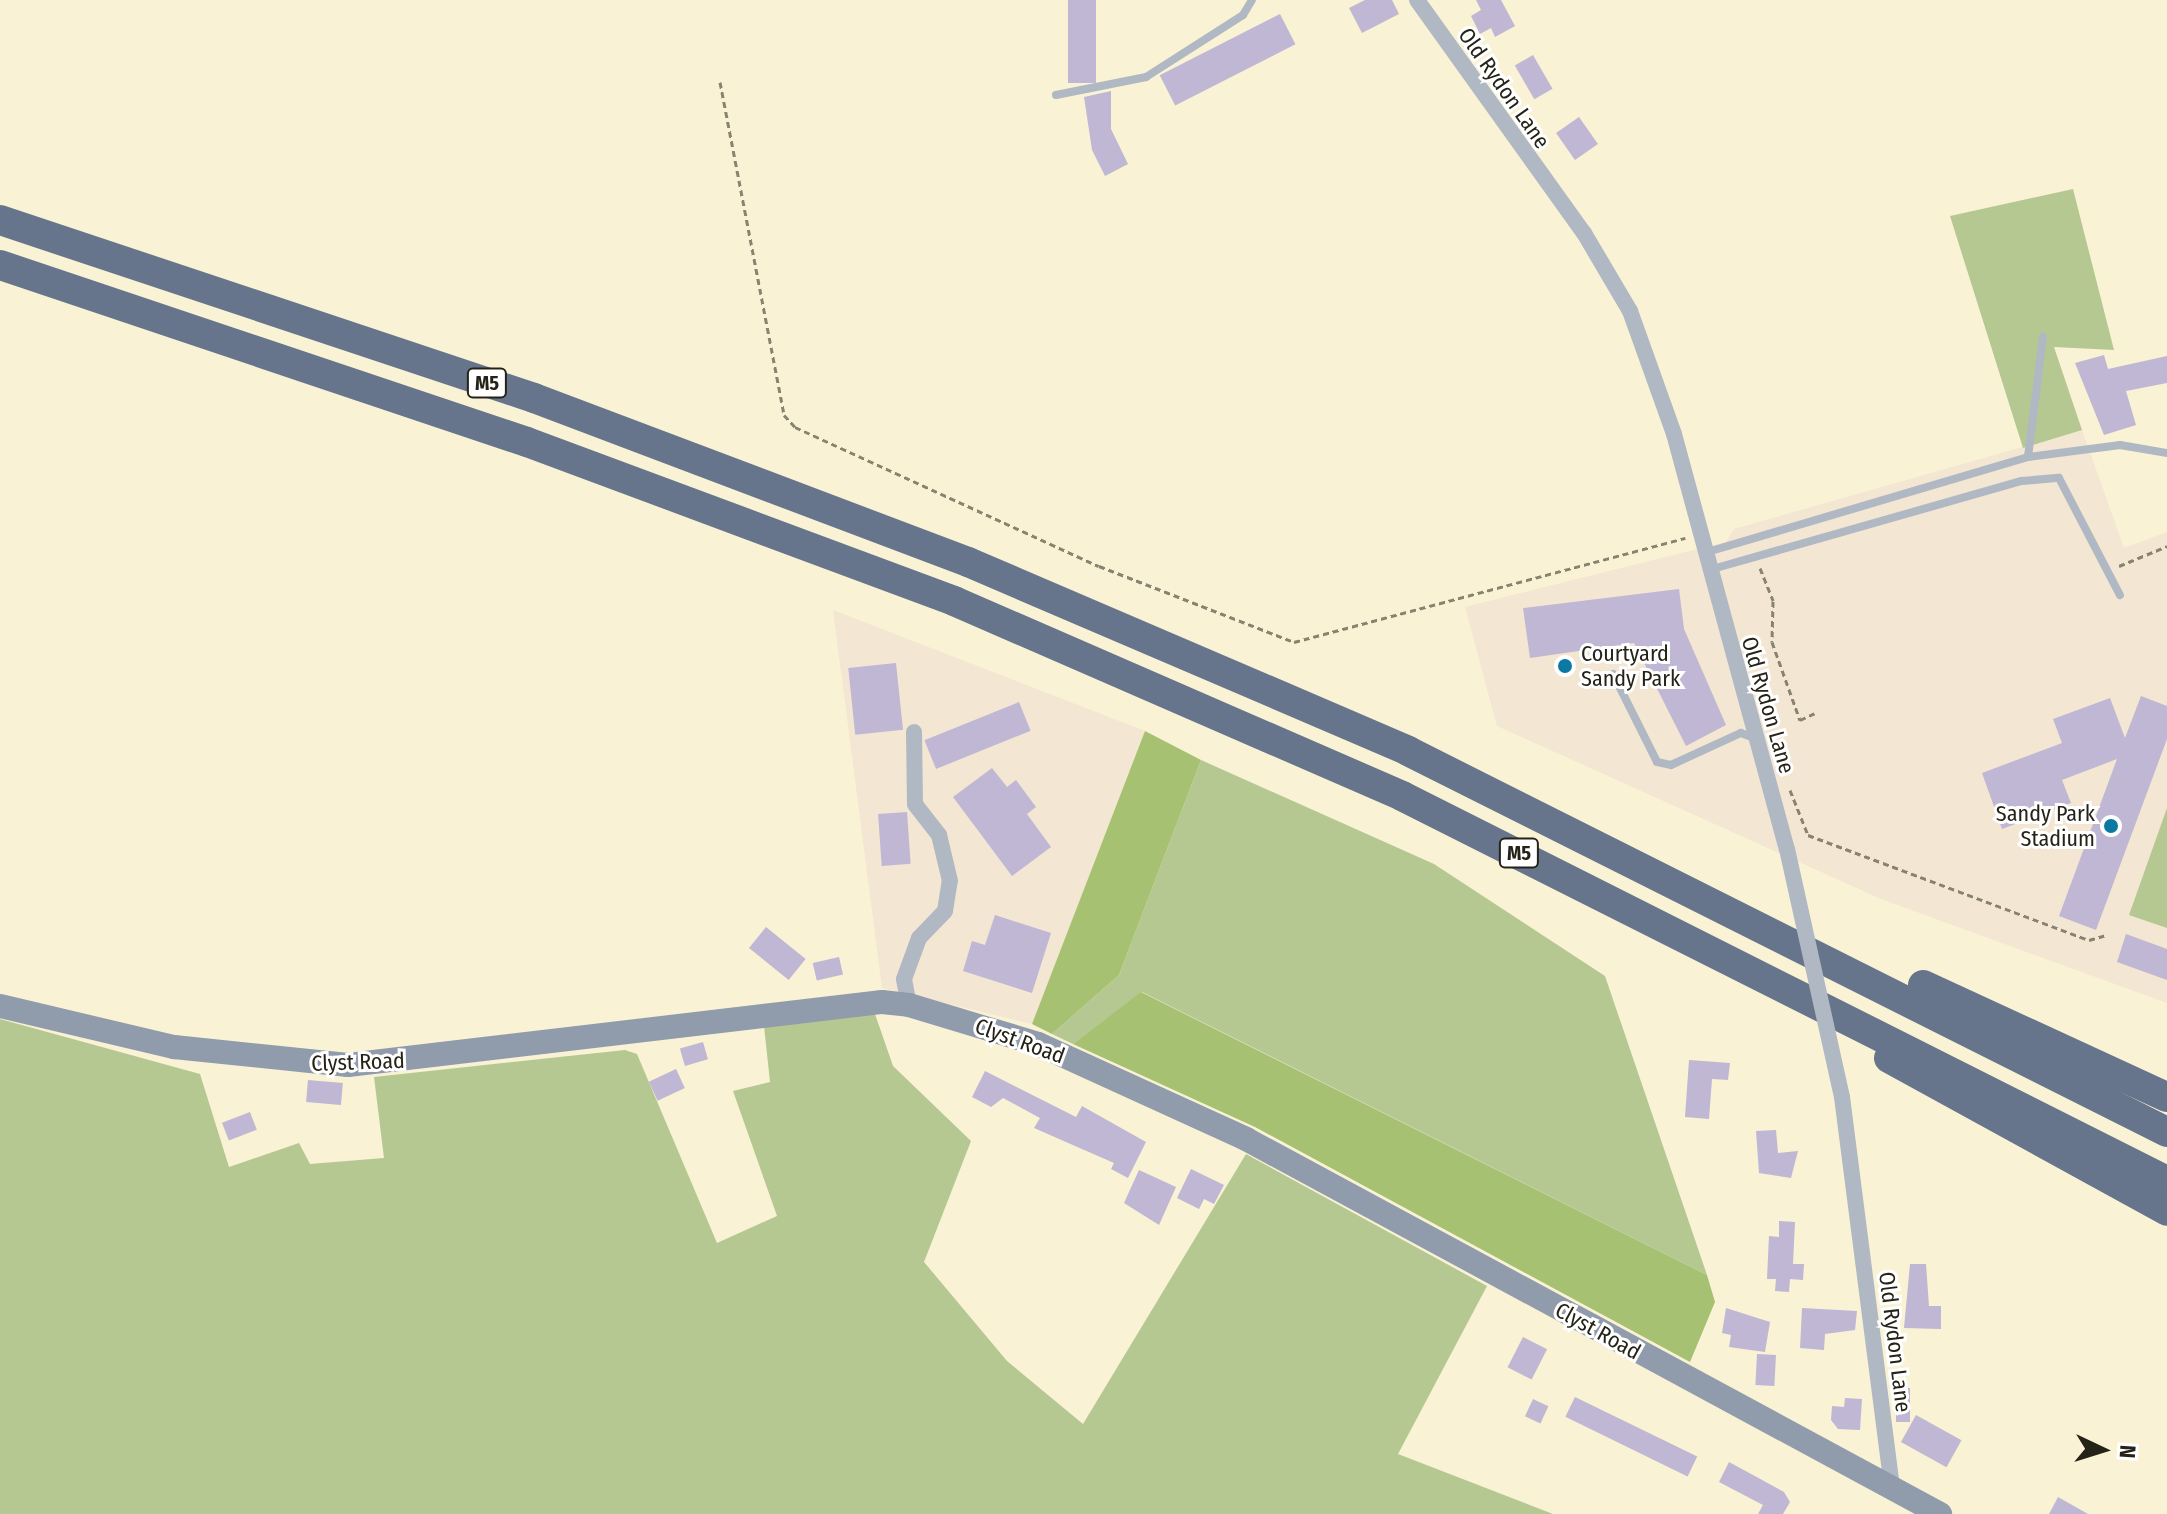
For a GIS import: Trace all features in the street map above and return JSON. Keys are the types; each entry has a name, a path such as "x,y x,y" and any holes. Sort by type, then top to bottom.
{"highway":[{"name":"M5","path":"0,220 534,398 968,562 1408,751 1771,929 2167,1132"},
{"name":"M5","path":"0,265 527,442 879,571 1402,796 1767,977 2167,1181"},
{"name":"M5","path":"1771,929 1834,945 2167,1097"},
{"name":"M5","path":"1767,977 1943,1094 2167,1211"}],"street":[{"name":"Old Rydon Lane","path":"1417,0 1630,311 1698,528 1787,849 1842,1097 1892,1490"},
{"path":"909,1005 904,979 919,938 945,911 950,881 939,835 915,804 914,732"},
{"name":"Clyst Road","path":"0,1006 174,1047 348,1065 882,1002 909,1005 1038,1044 1246,1139 1940,1514"}],"lane":[{"path":"1056,95 1146,77 1243,15 1252,0"},
{"path":"2028,457 2043,337"},
{"path":"1704,553 2028,457 2120,445 2167,453"},
{"path":"1708,570 2047,478 2071,488 2105,571 2120,595"},
{"path":"1613,674 1657,762 1671,765 1741,733 1754,738"}],"path":[{"path":"720,82 784,415 918,484 1294,642 1698,528"},
{"path":"2105,571 2167,546"},
{"path":"1746,568 1773,560"},
{"path":"1759,565 1773,601 1772,642 1800,720 1815,713"},
{"path":"1786,778 1808,835 2089,940 2106,935"}],"shaded area":[{"path":"2082,430 2124,548 2167,532 2167,1003 1881,899 1497,726 1465,607 1726,542 1734,529"},
{"path":"833,610 1145,731 1032,1024 882,988"}],"green space":[{"path":"2073,189 2114,350 2054,347 2082,430 2023,448 1950,216"},
{"path":"1145,731 1201,760 1119,975 1052,1034 1032,1024"},
{"path":"1201,760 1434,864 1605,976 1707,1275 1142,992 1073,1044 1052,1034 1119,975"},
{"name":"Sandy Park Stadium","path":"2167,808 2167,928 2129,915"},
{"path":"1141,992 1707,1275 1715,1302 1690,1362 1255,1127 1073,1044"},
{"path":"875,1014 893,1066 971,1141 924,1262 1007,1361 1083,1424 1246,1154 1487,1286 1398,1454 1553,1514 0,1514 0,1019 200,1074 229,1167 299,1143 310,1164 384,1158 374,1077 625,1050 637,1054 717,1243 777,1216 733,1091 770,1082 764,1026"}],"building":[{"path":"1068,0 1096,0 1096,83 1068,83"},
{"path":"1365,0 1392,0 1399,14 1362,33 1349,8"},
{"path":"1476,0 1501,0 1515,26 1495,37 1491,28 1480,34 1471,16 1481,10"},
{"path":"1280,14 1295,44 1175,106 1160,75"},
{"path":"1533,55 1552,89 1534,99 1515,66"},
{"path":"1111,91 1111,129 1128,164 1105,176 1092,150 1084,97"},
{"path":"1579,117 1598,144 1575,160 1556,133"},
{"path":"2104,355 2108,369 2167,356 2167,383 2126,391 2136,425 2104,435 2075,363"},
{"path":"1679,589 1684,629 1726,725 1686,746 1634,643 1530,658 1523,608"},
{"path":"896,663 903,730 855,735 848,668"},
{"path":"2141,696 2167,706 2167,739 2096,930 2059,916 2117,759 2062,780 2071,803 2002,829 1982,773 2062,743 2053,719 2110,698 2125,738"},
{"path":"1019,702 1031,731 936,769 924,740"},
{"path":"992,768 1007,787 1016,780 1036,807 1027,814 1051,847 1012,876 953,797"},
{"path":"907,812 911,864 882,866 878,814"},
{"path":"995,915 1051,933 1032,993 963,971 972,941 985,945"},
{"path":"766,927 806,959 789,980 749,948"},
{"path":"2126,934 2167,949 2167,980 2117,962"},
{"path":"839,957 843,975 817,981 813,963"},
{"path":"703,1042 708,1059 685,1066 680,1049"},
{"path":"1689,1060 1730,1063 1728,1080 1712,1079 1709,1119 1685,1117"},
{"path":"676,1069 685,1088 658,1101 649,1082"},
{"path":"985,1071 1076,1117 1082,1106 1146,1142 1128,1178 1111,1169 1114,1163 1034,1128 1040,1118 1003,1098 991,1107 972,1097"},
{"path":"308,1080 343,1083 341,1105 306,1102"},
{"path":"250,1112 257,1130 229,1140 222,1123"},
{"path":"1776,1130 1778,1153 1798,1151 1791,1178 1759,1173 1756,1131"},
{"path":"1191,1169 1224,1185 1214,1204 1204,1199 1199,1209 1177,1198"},
{"path":"1139,1170 1176,1187 1159,1225 1124,1203"},
{"path":"1779,1221 1795,1222 1793,1264 1804,1264 1803,1280 1790,1279 1789,1292 1775,1291 1776,1279 1767,1279 1769,1236 1779,1237"},
{"path":"1910,1264 1926,1264 1929,1306 1941,1306 1941,1329 1904,1328"},
{"path":"1726,1308 1770,1322 1765,1352 1729,1347 1731,1335 1722,1333"},
{"path":"1802,1308 1857,1311 1855,1330 1825,1334 1824,1350 1800,1348"},
{"path":"1523,1337 1547,1349 1532,1380 1508,1367"},
{"path":"1757,1354 1776,1355 1774,1386 1755,1385"},
{"path":"1896,1388 1910,1388 1910,1422 1896,1422"},
{"path":"1575,1397 1697,1457 1688,1476 1565,1417"},
{"path":"1845,1398 1862,1399 1860,1430 1838,1429 1831,1420 1832,1406 1844,1407"},
{"path":"1533,1399 1548,1406 1540,1423 1525,1416"},
{"path":"1916,1415 1961,1440 1946,1467 1901,1442"},
{"path":"1729,1462 1784,1492 1790,1502 1783,1514 1758,1514 1763,1505 1719,1482"},
{"path":"2058,1497 2088,1514 2049,1514"}],"place":[{"name":"Courtyard Sandy Park","path":"1565,666"},
{"name":"Sandy Park Stadium","path":"2111,826"}]}
